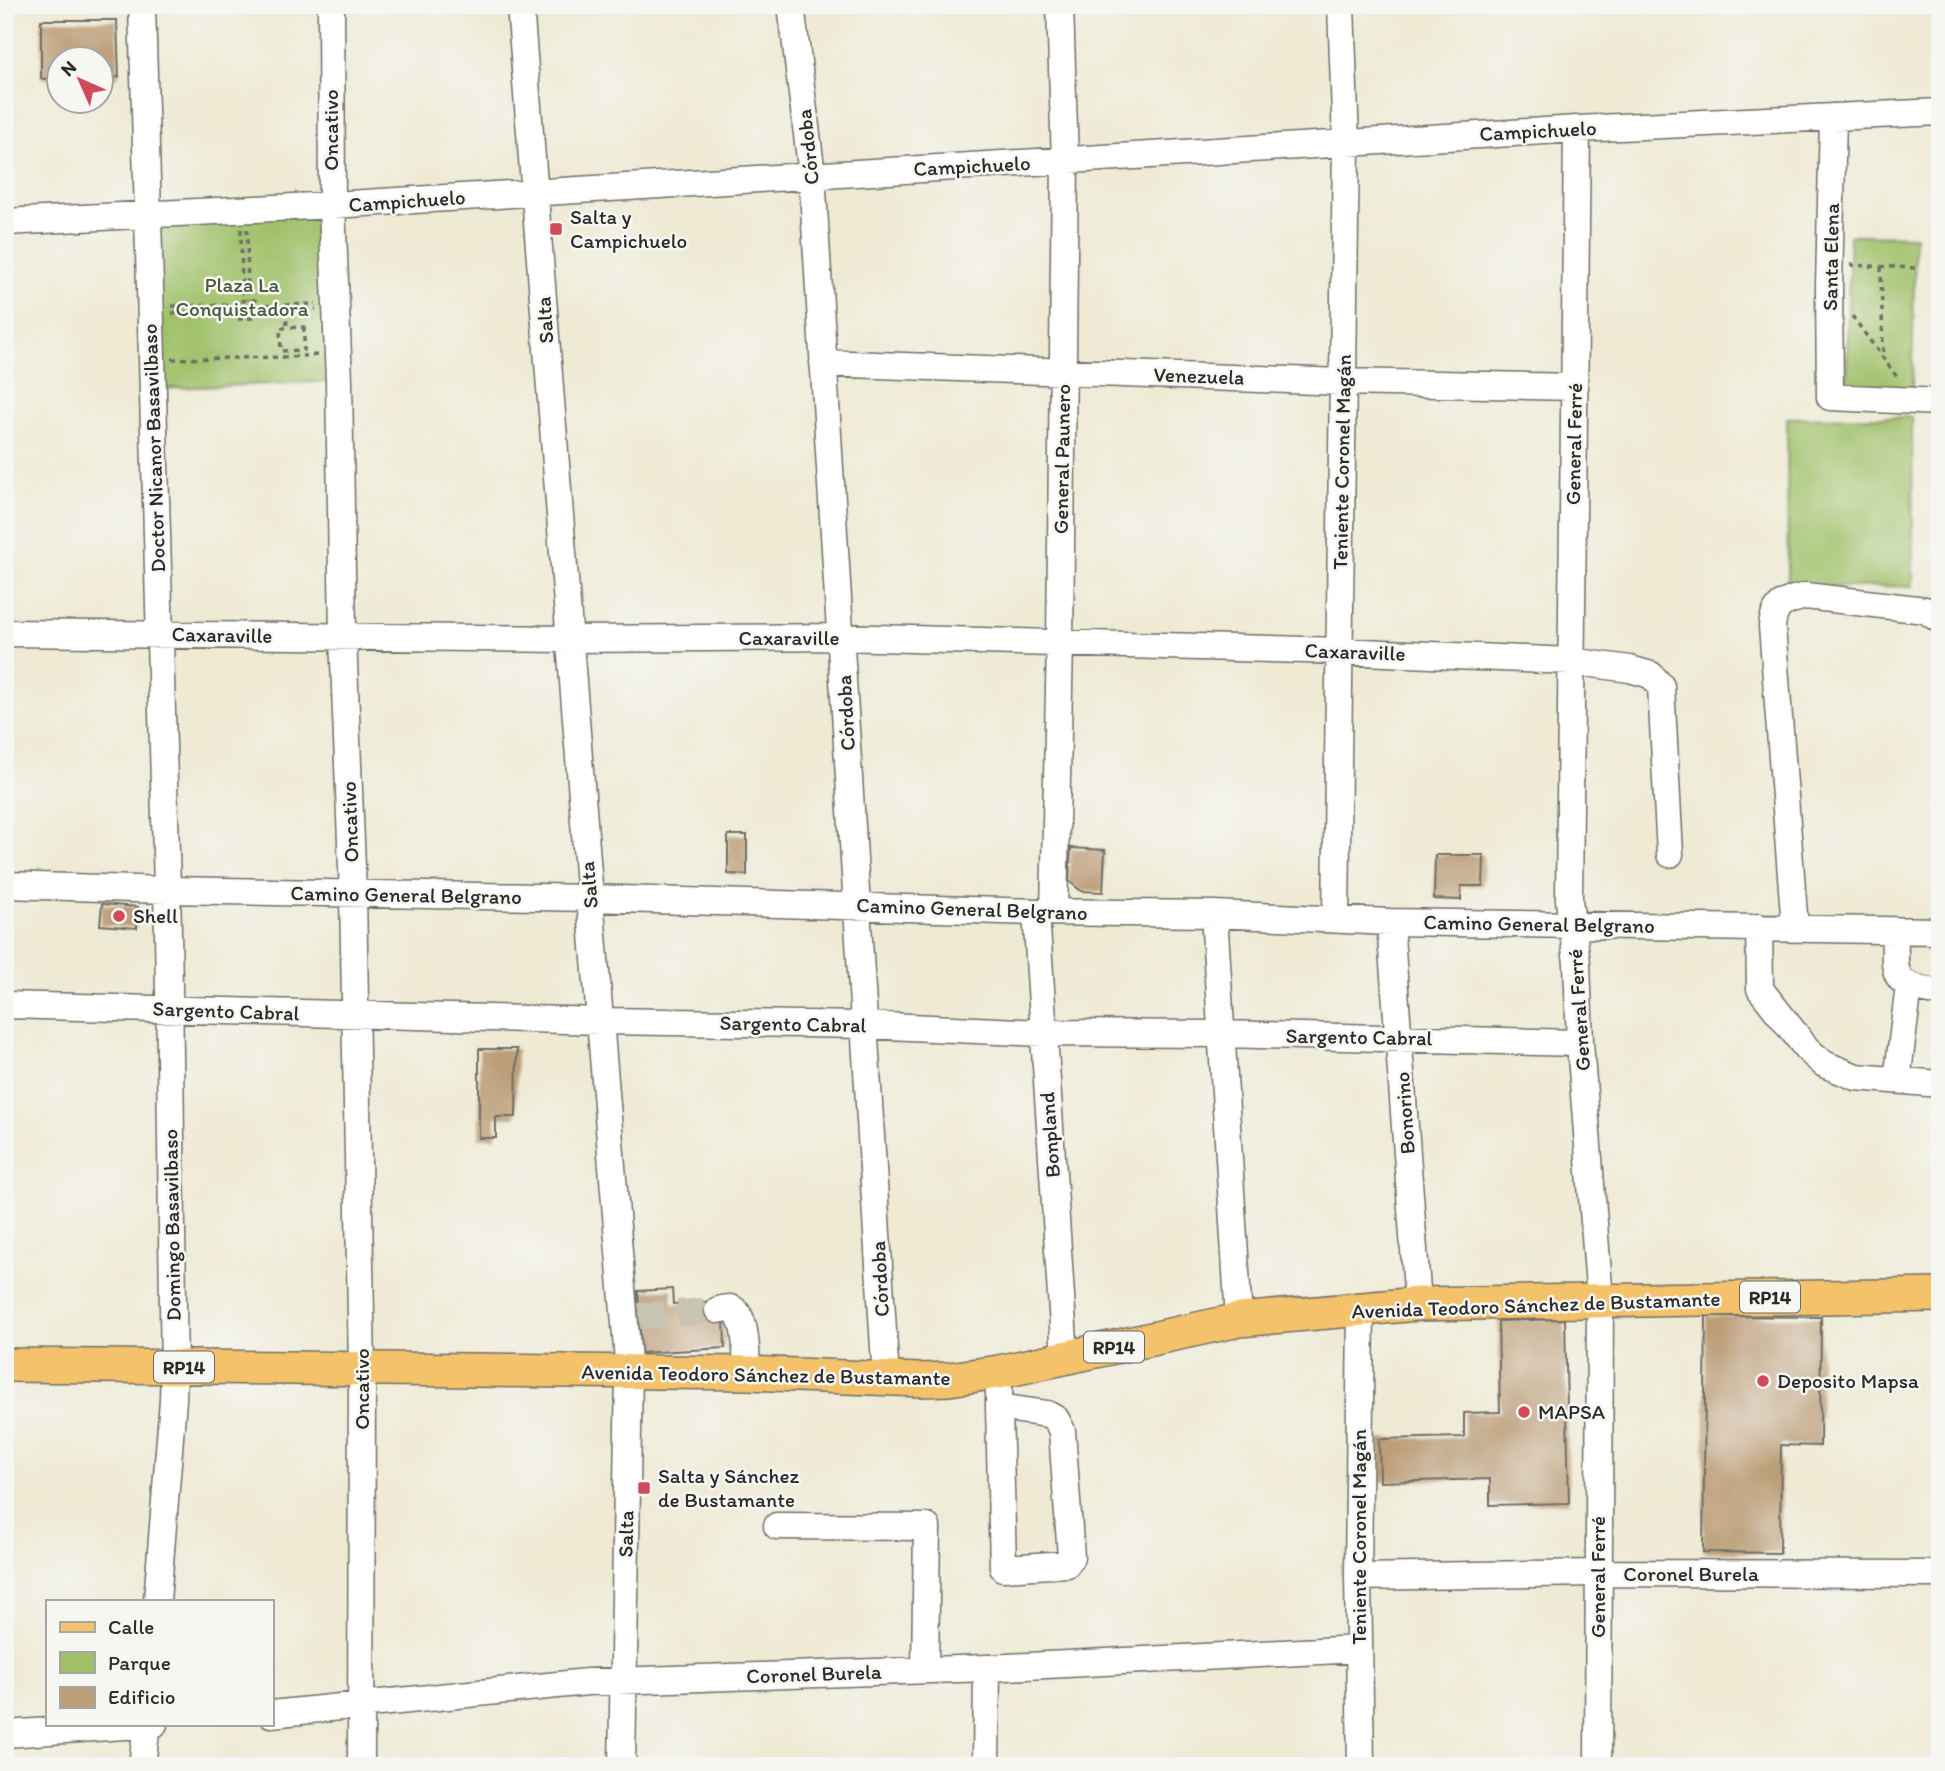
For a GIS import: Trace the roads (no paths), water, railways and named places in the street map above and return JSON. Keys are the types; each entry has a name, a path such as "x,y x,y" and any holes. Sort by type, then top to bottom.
{"main road":[{"name":"Avenida Teodoro Sánchez de Bustamante","path":"5,1365 747,1373 886,1380 949,1379 999,1372 1239,1320 1418,1304 1940,1295"}],"street":[{"name":"Doctor Nicanor Basavilbaso","path":"142,5 167,890"},
{"name":"Oncativo","path":"331,5 332,205 327,303 338,354 342,636 353,894 362,1369 361,1766"},
{"name":"Salta","path":"520,5 590,898 632,1317 622,1766"},
{"name":"Córdoba","path":"791,5 812,175 886,1380"},
{"name":"General Paunero","path":"1045,912 1060,643 1065,161 1060,5"},
{"name":"Teniente Coronel Magán","path":"1335,919 1346,143 1341,5"},
{"name":"Campichuelo","path":"5,222 146,213 243,219 332,205 1577,129 1940,111"},
{"name":"Santa Elena","path":"1833,117 1830,397 1940,402"},
{"name":"General Ferré","path":"1577,129 1569,900 1577,963 1580,1043 1600,1300 1598,1766"},
{"name":"Venezuela","path":"823,363 1343,382 1575,387"},
{"path":"1795,928 1772,626 1774,613 1790,600 1806,596 1925,610 1940,620"},
{"name":"Caxaraville","path":"5,633 570,639 841,637 1340,651 1572,661 1630,669 1651,675 1661,686 1670,854"},
{"name":"Camino General Belgrano","path":"5,885 1214,914 1390,922 1940,931"},
{"name":"Domingo Basavilbaso","path":"157,1600 174,1367 167,890"},
{"name":"Bonpland","path":"1045,912 1044,1033 1065,1357"},
{"path":"1214,914 1239,1320"},
{"name":"Bonorino","path":"1390,922 1418,1304"},
{"path":"1759,928 1760,989 1807,1049 1824,1064 1856,1077 1940,1084"},
{"path":"1895,930 1895,970 1901,982 1916,989 1940,993"},
{"path":"1897,1080 1909,986"},
{"name":"Sargento Cabral","path":"5,1005 601,1021 865,1025 1044,1033 1221,1034 1580,1043"},
{"path":"718,1310 730,1308 738,1313 743,1322 747,1373"},
{"name":"Teniente Coronel Magán","path":"1361,1309 1358,1577 1361,1766"},
{"path":"999,1372 999,1407 1003,1568 1067,1564 1071,1557 1062,1431 1056,1419 1047,1414 999,1407"},
{"path":"778,1526 927,1527 925,1670"},
{"name":"Coronel Burela","path":"1358,1577 1598,1573 1940,1574"},
{"name":"Coronel Burela","path":"273,1713 587,1682 987,1668 1359,1649"},
{"path":"986,1766 987,1668"},
{"path":"5,1734 119,1726"},
{"path":"142,1766 147,1726"}],"tunnel":[{"path":"639,1316 718,1310"}],"place":[{"name":"Salta y Campichuelo","path":"556,229"},
{"name":"Shell","path":"119,916"},
{"name":"Deposito Mapsa","path":"1763,1381"},
{"name":"MAPSA","path":"1524,1412"},
{"name":"Salta y Sánchez de Bustamante","path":"644,1488"}],"park label":[{"name":"Plaza La Conquistadora","path":"242,297"}]}
